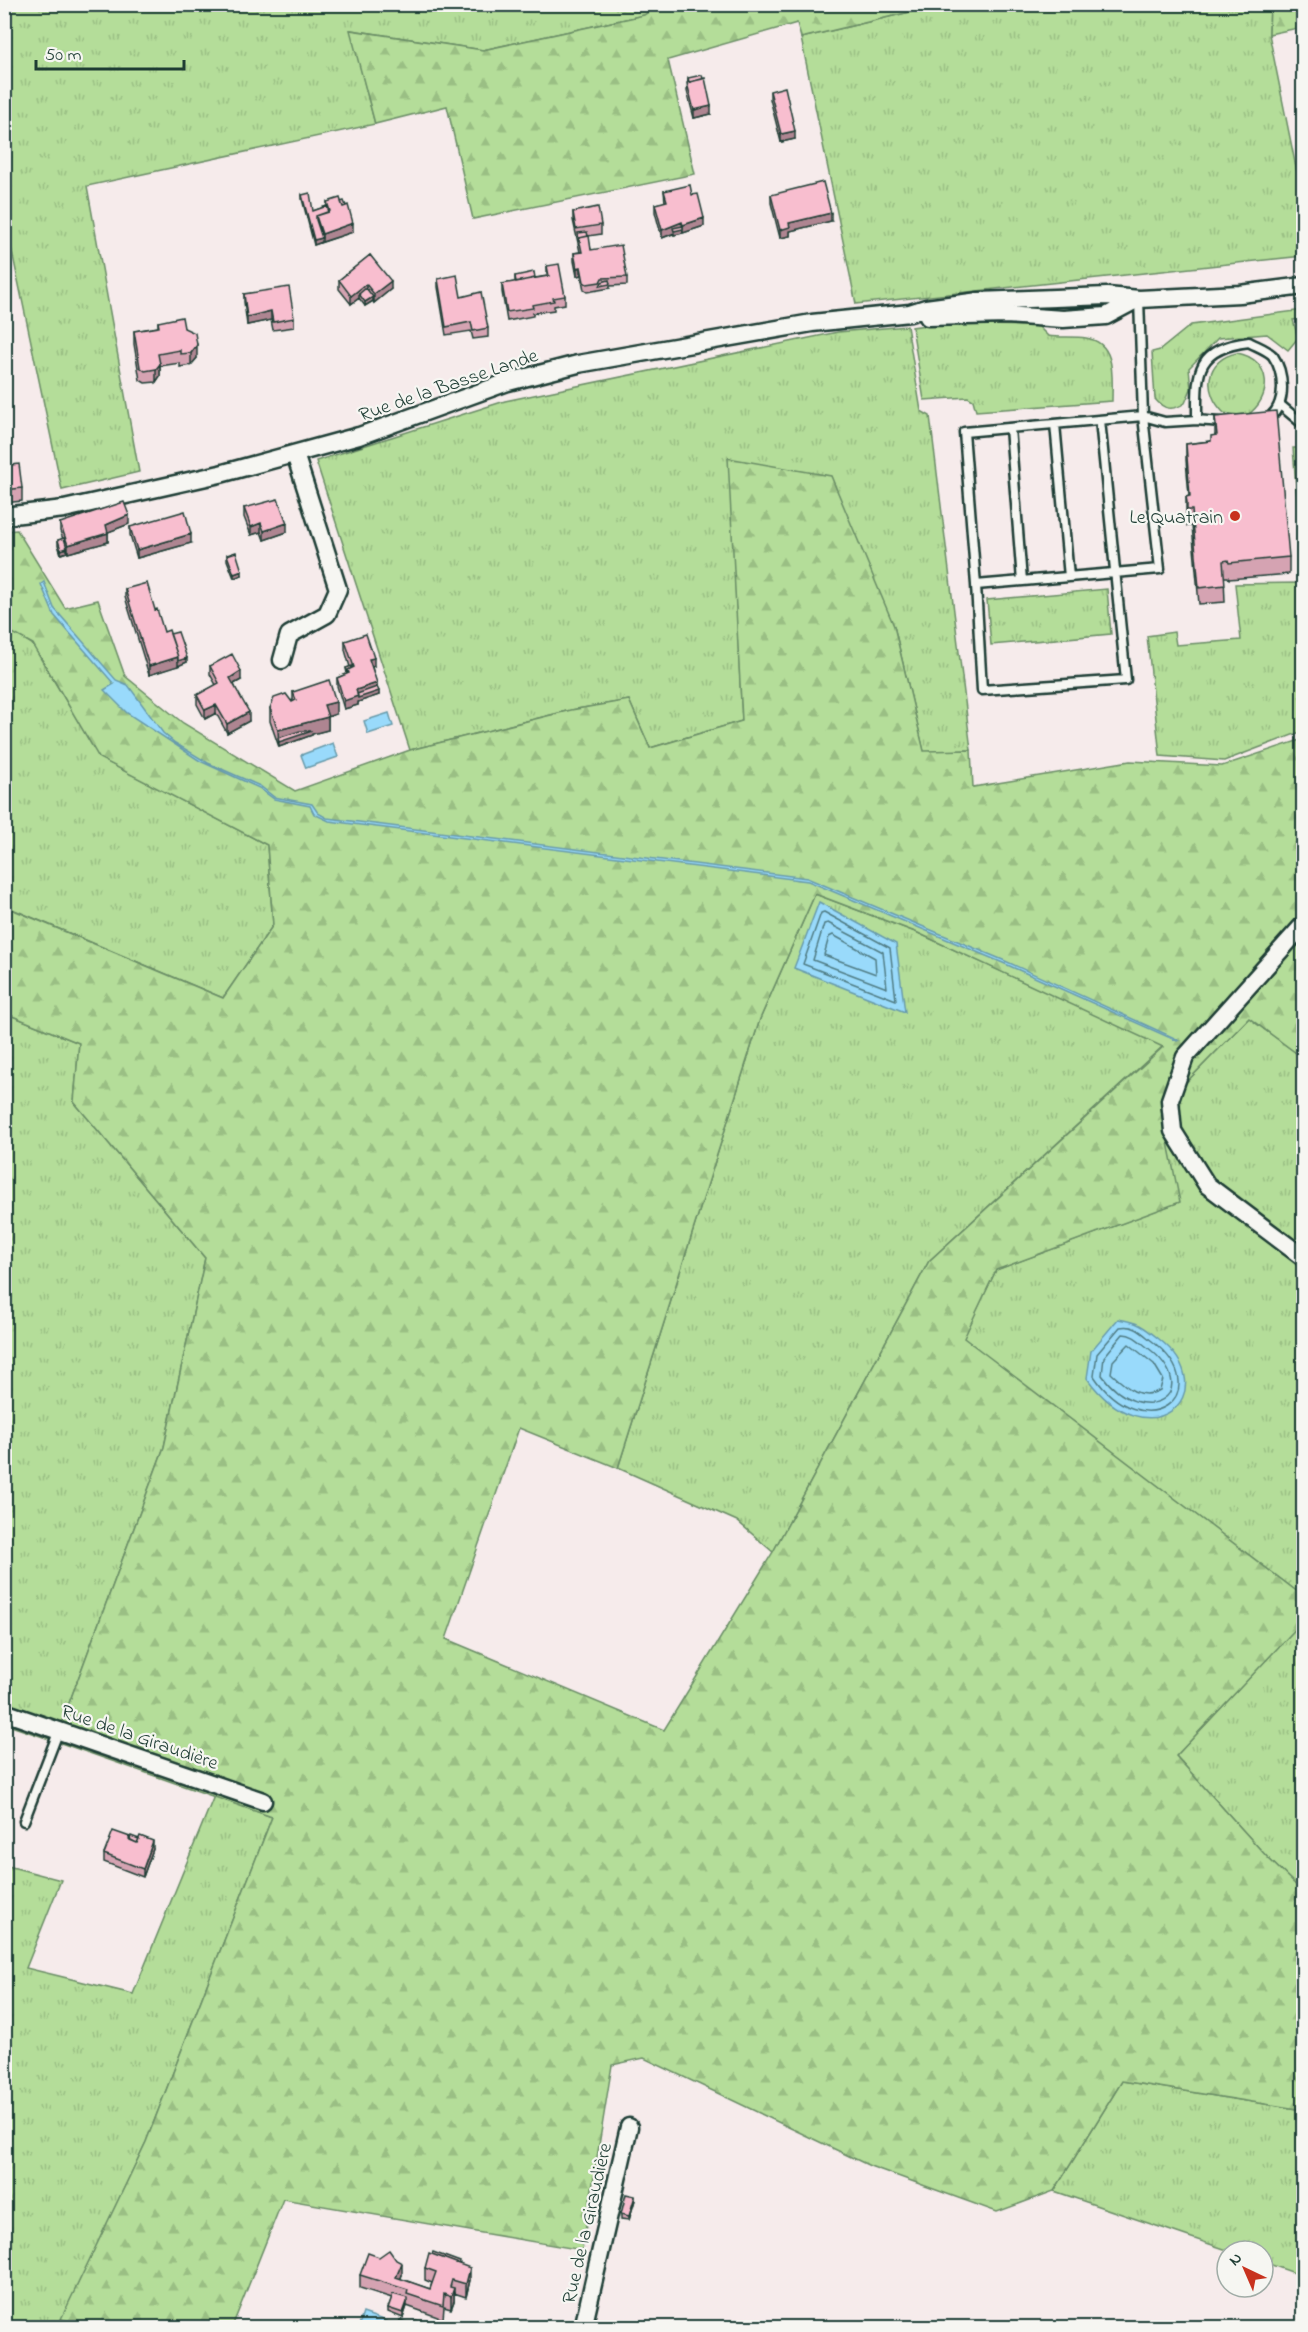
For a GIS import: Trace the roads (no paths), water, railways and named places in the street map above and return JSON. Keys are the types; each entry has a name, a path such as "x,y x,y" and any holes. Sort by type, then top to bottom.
{"street":[{"name":"Rue de la Basse Lande","path":"4,516 64,509 220,474 359,436 508,382 578,364 812,323 910,313 927,317 1006,315 1063,319 1106,316 1139,299 1240,294 1304,286"},
{"path":"282,660 289,635 327,614 338,589 295,454"},
{"path":"1304,924 1185,1057 1170,1100 1173,1131 1207,1185 1304,1258"},
{"name":"Rue de la Giraudière","path":"4,1712 263,1801"},
{"name":"Rue de la Giraudière","path":"583,2328 629,2127"}],"lane":[{"path":"976,585 1160,569 1143,416 1139,299"},
{"path":"1100,420 1126,680 982,690 964,432 1143,416 1165,422 1197,420 1253,423 1270,417 1279,404 1283,379 1272,355 1249,342 1225,345 1208,357 1197,374 1197,420"},
{"path":"1279,404 1304,425"},
{"path":"1055,424 1069,577"},
{"path":"1010,428 1022,581"},
{"path":"24,1821 59,1730"}],"water":[{"path":"44,582 54,608 116,680 128,685 163,733 208,763 260,786 274,797 312,804 318,813 327,818 807,878 1003,960 1179,1040 808,881 329,821 314,814 310,806 274,799 259,788 200,761 127,713 104,690 114,684 54,615 41,584"},
{"path":"389,713 393,726 368,734 364,721"},
{"path":"333,743 338,757 306,768 301,755"},
{"path":"819,902 896,944 905,1012 794,968"},
{"path":"1118,1319 1136,1323 1144,1328 1159,1339 1178,1360 1185,1380 1183,1397 1172,1411 1155,1417 1134,1415 1110,1403 1087,1378 1091,1351"},
{"path":"363,2313 386,2321 384,2327 359,2325"}],"place":[{"name":"Le Quatrain","path":"1235,516"}]}
